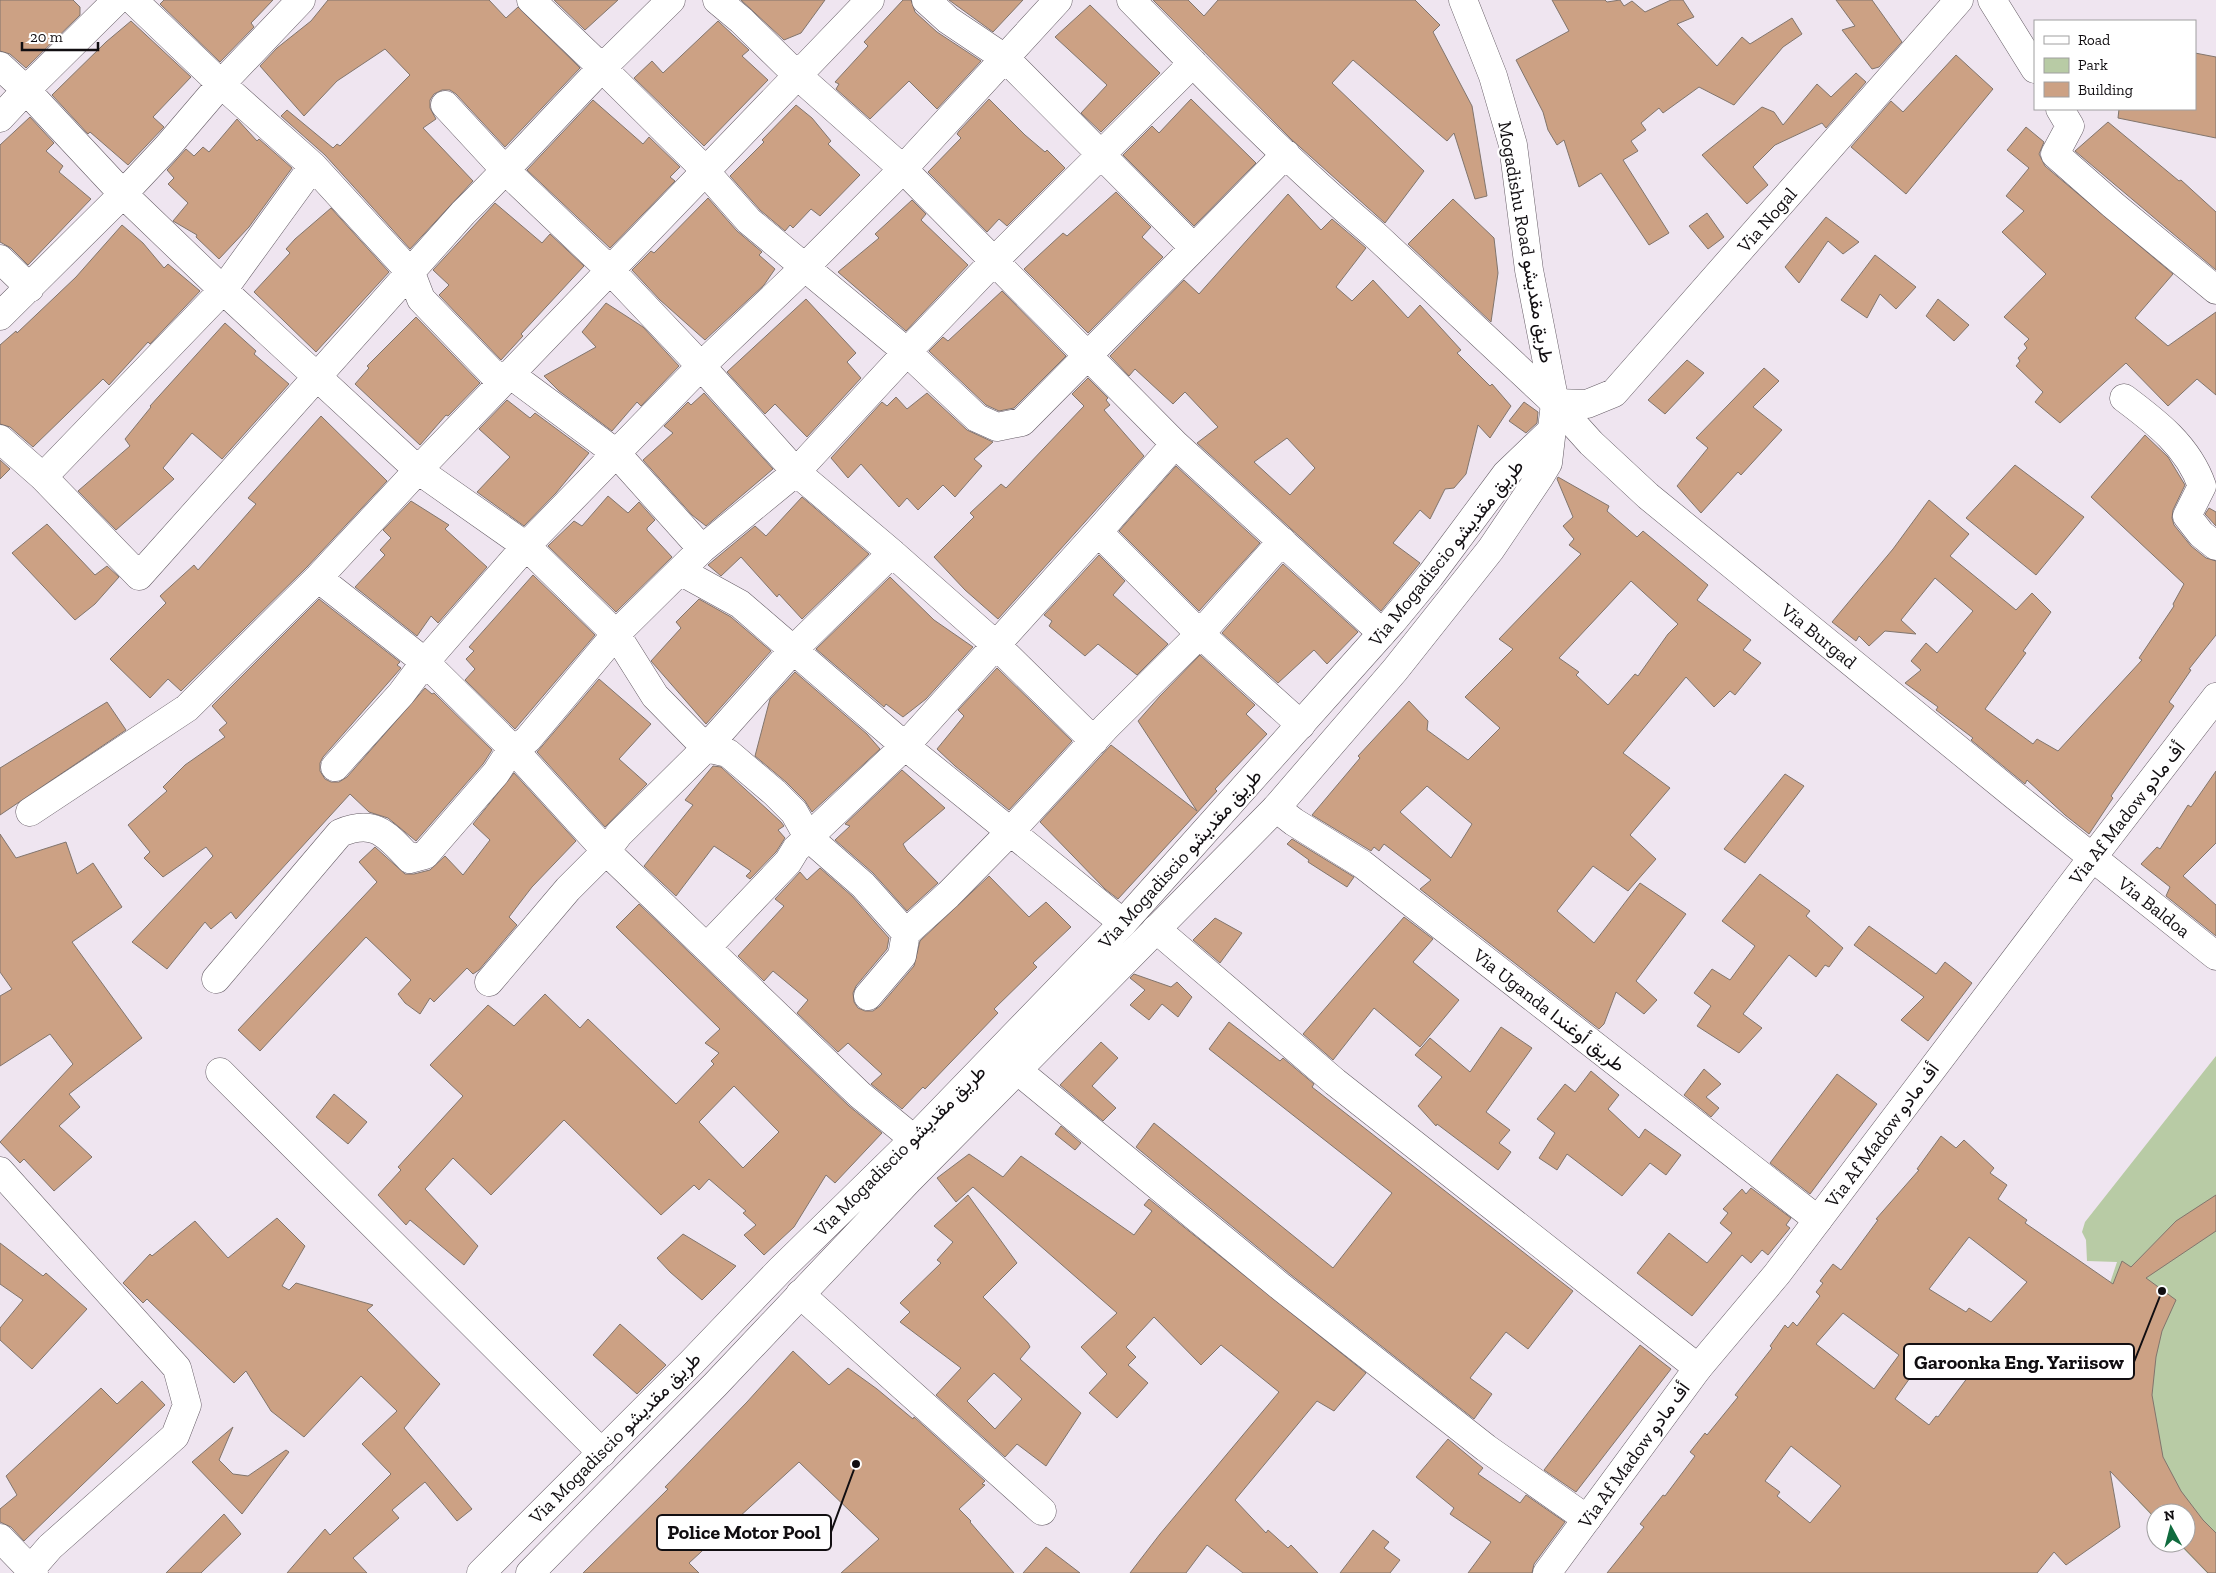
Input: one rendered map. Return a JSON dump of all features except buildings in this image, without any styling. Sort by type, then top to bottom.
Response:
[{"type":"main road","points":[[0,118],[117,0]]},
{"type":"main road","points":[[133,0],[221,84],[313,166],[411,273],[420,299],[494,376],[511,375],[616,453],[702,548]]},
{"type":"main road","points":[[0,316],[123,194],[168,146],[221,84],[301,0]]},
{"type":"main road","points":[[531,0],[602,68],[706,173],[750,221],[906,352],[976,418],[996,427],[1022,422],[1286,154]]},
{"type":"main road","points":[[0,440],[43,477],[139,576],[463,213],[506,171],[524,149],[602,68],[671,0]]},
{"type":"main road","points":[[717,0],[741,20],[798,76],[903,169],[1175,444],[1382,633]]},
{"type":"main road","points":[[30,812],[187,708],[318,578],[418,470],[706,173],[870,0]]},
{"type":"main road","points":[[926,0],[948,20],[1006,59],[1194,248]]},
{"type":"main road","points":[[335,767],[402,694],[425,662],[526,546],[701,366],[806,267],[903,169],[1006,59],[1058,0]]},
{"type":"main road","name":"Via Burgad","points":[[1131,0],[1553,417],[1591,443],[1648,496],[2092,858]]},
{"type":"main road","name":"Mogadishu Road طريق مقديشو","points":[[1463,0],[1493,76],[1513,145],[1529,270],[1553,417]]},
{"type":"main road","name":"Via Nogal","points":[[1553,417],[1614,393],[1959,0]]},
{"type":"main road","points":[[1992,0],[2034,67]]},
{"type":"main road","points":[[216,979],[340,833],[356,826],[375,829],[391,839],[410,859],[425,855],[514,750],[528,739],[616,634],[702,548],[796,472],[906,352],[995,260],[1193,63]]},
{"type":"main road","points":[[0,66],[26,90],[123,194],[223,290],[418,470],[526,546],[616,634],[655,696],[706,748],[728,753],[775,793],[794,812],[808,837],[862,885],[906,933]]},
{"type":"main road","points":[[445,105],[506,171],[611,271],[701,366],[796,472],[892,553],[996,646],[1094,741]]},
{"type":"main road","points":[[2061,110],[2070,126],[2055,154],[2113,205],[2216,290]]},
{"type":"main road","points":[[43,477],[223,290],[313,166]]},
{"type":"main road","points":[[0,259],[30,288]]},
{"type":"main road","points":[[2124,398],[2163,427],[2179,445],[2198,473],[2202,486],[2187,516],[2201,534],[2216,546]]},
{"type":"main road","name":"Via Mogadiscio طريق مقديشو","points":[[530,1573],[715,1386],[800,1294],[924,1147],[1382,633],[1430,576],[1506,474],[1553,417]]},
{"type":"main road","name":"Via Mogadiscio طريق مقديشو","points":[[481,1573],[602,1453],[781,1269],[1016,1070],[1276,808],[1395,670],[1491,549],[1548,462],[1553,417]]},
{"type":"main road","points":[[708,946],[788,862],[796,849],[904,746],[996,646],[1175,444]]},
{"type":"main road","points":[[1098,532],[1200,634],[1302,725]]},
{"type":"main road","points":[[868,996],[902,956],[906,933],[948,895],[1094,741],[1200,634],[1282,542]]},
{"type":"main road","points":[[488,982],[568,889],[606,851],[619,834],[706,748],[794,649],[892,553]]},
{"type":"main road","points":[[680,571],[740,604],[904,746],[1011,830],[1123,923]]},
{"type":"main road","points":[[318,578],[425,662],[514,750],[606,851],[708,946],[860,1095],[924,1147]]},
{"type":"main road","name":"Via Af Madow أف مادو","points":[[1547,1573],[1698,1368],[1778,1274],[2216,697]]},
{"type":"main road","name":"Via Uganda طريق أوغندا","points":[[1276,808],[1294,822],[1362,864],[1818,1220]]},
{"type":"main road","name":"Via Baldoa","points":[[2092,858],[2216,956]]},
{"type":"main road","points":[[1156,929],[1336,1082],[1698,1368]]},
{"type":"main road","points":[[1016,1070],[1289,1293],[1486,1448],[1588,1519]]},
{"type":"main road","points":[[220,1072],[602,1453]]},
{"type":"main road","points":[[0,1171],[177,1368],[188,1405],[175,1436],[50,1547],[32,1571],[0,1538]]},
{"type":"main road","points":[[800,1294],[1042,1510]]},
{"type":"main road","points":[[691,1362],[715,1386]]},
{"type":"main road","points":[[553,1500],[577,1526]]},
{"type":"green space","points":[[2216,1056],[2216,1573],[2207,1573],[2188,1553],[2196,1553],[2196,1503],[2146,1503],[2146,1509],[2139,1502],[2134,1491],[2098,1319],[2117,1262],[2087,1261],[2086,1240],[2082,1232],[2085,1222]]},
{"type":"place","name":"Garoonka Eng. Yariisow","points":[[2162,1291]]},
{"type":"place","name":"Police Motor Pool","points":[[856,1464]]}]
